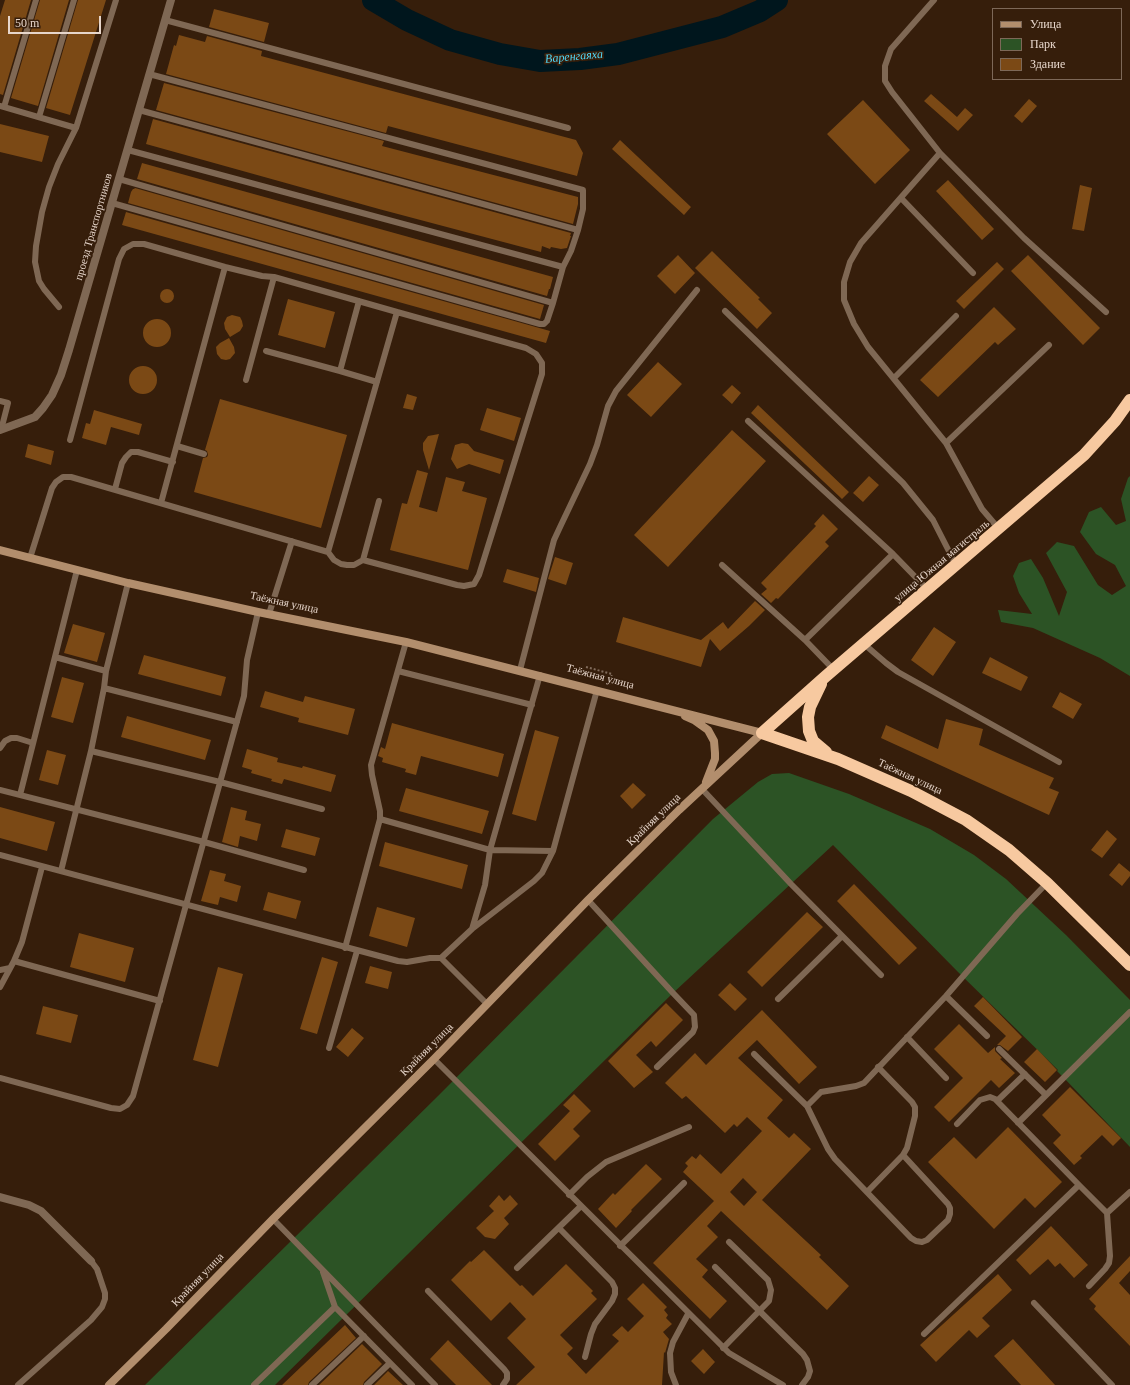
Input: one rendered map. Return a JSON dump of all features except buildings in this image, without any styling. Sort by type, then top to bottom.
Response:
[{"type":"highway","name":"улица Южная магистраль","points":[[762,733],[1084,455],[1115,421],[1130,400]]},
{"type":"highway","points":[[830,673],[815,696],[810,707],[808,717],[809,731],[814,741],[822,749],[838,759]]},
{"type":"highway","name":"Таёжная улица","points":[[762,733],[838,759],[911,791],[966,820],[1009,850],[1047,883],[1130,965]]},
{"type":"main road","name":"Таёжная улица","points":[[0,550],[77,570],[258,612],[406,642],[540,675],[762,733]]},
{"type":"main road","points":[[670,709],[694,720],[708,730],[714,741],[714,759],[709,776],[702,789]]},
{"type":"main road","name":"Крайняя улица","points":[[109,1385],[434,1059],[588,900],[679,810],[762,733]]},
{"type":"street","name":"проезд Транспортников","points":[[0,430],[34,417],[43,408],[52,395],[60,375],[69,350],[171,0]]},
{"type":"street","points":[[0,1197],[29,1205],[41,1211],[91,1261]]},
{"type":"lane","points":[[36,0],[2,107],[76,128]]},
{"type":"lane","points":[[39,117],[74,0]]},
{"type":"lane","points":[[60,307],[39,281],[35,262],[36,246],[42,212],[49,187],[58,164],[74,134],[116,0]]},
{"type":"lane","points":[[934,0],[891,49],[885,66],[885,81],[940,153],[1024,238],[1106,312]]},
{"type":"lane","points":[[165,20],[568,128]]},
{"type":"lane","points":[[112,203],[540,324],[544,324],[547,321],[563,267],[571,251],[578,230],[583,209],[583,190],[150,74]]},
{"type":"lane","points":[[139,110],[578,230]]},
{"type":"lane","points":[[128,150],[563,267]]},
{"type":"lane","points":[[940,153],[861,243],[850,262],[844,282],[844,300],[854,324],[868,347],[946,443],[982,509],[999,529]]},
{"type":"lane","points":[[119,179],[553,303]]},
{"type":"lane","points":[[901,198],[973,273]]},
{"type":"lane","points":[[30,558],[49,494],[56,482],[63,477],[71,477],[328,552],[334,560],[341,564],[354,565],[363,560],[457,585],[464,586],[474,584],[479,575],[542,374],[542,363],[536,354],[526,348],[274,277],[262,276],[225,267],[144,244],[133,244],[124,249],[118,259],[70,440]]},
{"type":"lane","points":[[161,503],[225,267]]},
{"type":"lane","points":[[246,380],[274,277]]},
{"type":"lane","points":[[520,670],[554,540],[560,524],[590,464],[608,406],[616,391],[697,290]]},
{"type":"lane","points":[[340,371],[359,301]]},
{"type":"lane","points":[[724,311],[903,483],[933,520],[956,565]]},
{"type":"lane","points":[[328,552],[397,312]]},
{"type":"lane","points":[[894,378],[956,316]]},
{"type":"lane","points":[[946,443],[1049,345]]},
{"type":"lane","points":[[266,351],[377,382]]},
{"type":"lane","points":[[0,401],[8,403],[0,430]]},
{"type":"lane","points":[[748,421],[893,554],[928,590]]},
{"type":"lane","points":[[177,446],[204,454]]},
{"type":"lane","points":[[115,489],[122,463],[126,456],[131,452],[138,452],[173,462]]},
{"type":"lane","points":[[363,560],[379,501]]},
{"type":"lane","points":[[269,614],[292,541]]},
{"type":"lane","points":[[805,640],[893,554]]},
{"type":"lane","points":[[722,564],[805,640],[830,673]]},
{"type":"lane","points":[[20,794],[77,570]]},
{"type":"lane","points":[[61,871],[91,751],[106,671],[128,582]]},
{"type":"lane","points":[[0,1078],[111,1108],[120,1109],[127,1105],[133,1096],[244,696],[247,660],[258,612]]},
{"type":"lane","points":[[344,948],[380,819],[380,811],[371,765],[406,642]]},
{"type":"lane","points":[[864,644],[898,672],[1059,762]]},
{"type":"lane","points":[[55,657],[106,671]]},
{"type":"lane","points":[[398,671],[532,705]]},
{"type":"lane","points":[[472,929],[485,885],[490,850],[540,675]]},
{"type":"lane","points":[[104,688],[237,722]]},
{"type":"lane","points":[[0,855],[398,962],[441,958],[472,929],[534,881],[542,873],[553,851],[597,690]]},
{"type":"lane","points":[[0,748],[5,741],[10,738],[17,738],[33,743]]},
{"type":"lane","points":[[91,751],[220,782],[322,809]]},
{"type":"lane","points":[[702,789],[791,884],[881,975]]},
{"type":"lane","points":[[0,790],[204,842],[304,870]]},
{"type":"lane","points":[[380,819],[490,850],[553,851]]},
{"type":"lane","points":[[0,987],[22,942],[42,867]]},
{"type":"lane","points":[[807,1106],[821,1092],[856,1086],[864,1083],[946,996],[1017,914],[1047,883]]},
{"type":"lane","points":[[588,900],[694,1015],[695,1027],[693,1032],[657,1067]]},
{"type":"lane","points":[[778,999],[842,936]]},
{"type":"lane","points":[[329,1048],[357,951]]},
{"type":"lane","points":[[441,958],[487,1004]]},
{"type":"lane","points":[[14,961],[160,1001]]},
{"type":"lane","points":[[0,970],[10,968]]},
{"type":"lane","points":[[946,996],[987,1036]]},
{"type":"lane","points":[[1018,1123],[1130,1012]]},
{"type":"lane","points":[[907,1037],[946,1078]]},
{"type":"lane","points":[[1000,1049],[1046,1095]]},
{"type":"lane","points":[[754,1054],[807,1106],[828,1149],[835,1159],[911,1238],[922,1242],[927,1240],[948,1220],[950,1208],[903,1155]]},
{"type":"lane","points":[[434,1059],[723,1348],[735,1358],[782,1385]]},
{"type":"lane","points":[[867,1192],[903,1155],[907,1148],[915,1116],[915,1107],[912,1102],[878,1067]]},
{"type":"lane","points":[[997,1101],[1025,1074]]},
{"type":"lane","points":[[956,1124],[980,1100],[990,1097],[997,1101],[1107,1213],[1110,1256],[1109,1263],[1089,1286]]},
{"type":"lane","points":[[569,1195],[587,1177],[606,1162],[689,1127]]},
{"type":"lane","points":[[620,1246],[684,1183]]},
{"type":"lane","points":[[924,1334],[1080,1185]]},
{"type":"lane","points":[[1107,1213],[1130,1192]]},
{"type":"lane","points":[[517,1268],[581,1206]]},
{"type":"lane","points":[[273,1219],[436,1385]]},
{"type":"lane","points":[[559,1228],[612,1282],[615,1288],[612,1301],[595,1324],[585,1357]]},
{"type":"lane","points":[[723,1348],[769,1301],[771,1290],[768,1280],[729,1242]]},
{"type":"lane","points":[[18,1385],[91,1320],[102,1307],[105,1299],[105,1293],[97,1269],[91,1261]]},
{"type":"lane","points":[[716,1267],[803,1354],[807,1360],[810,1371],[808,1377],[802,1385]]},
{"type":"lane","points":[[322,1269],[335,1307],[412,1385]]},
{"type":"lane","points":[[428,1291],[504,1369],[507,1373],[507,1379],[503,1385]]},
{"type":"lane","points":[[1034,1303],[1112,1385]]},
{"type":"lane","points":[[254,1385],[335,1307]]},
{"type":"lane","points":[[676,1385],[671,1372],[670,1353],[673,1342],[688,1314]]},
{"type":"lane","points":[[312,1385],[364,1336]]},
{"type":"lane","points":[[367,1385],[390,1363]]},
{"type":"path","points":[[586,667],[612,674],[606,693]]},
{"type":"green space","points":[[1130,476],[1130,676],[1100,658],[1033,628],[1001,622],[998,610],[1032,614],[1019,593],[1013,576],[1019,563],[1031,559],[1043,578],[1059,616],[1067,592],[1046,553],[1057,542],[1074,546],[1098,585],[1112,595],[1126,586],[1115,565],[1096,554],[1080,532],[1089,512],[1101,507],[1116,525],[1126,521],[1121,499]]},
{"type":"green space","points":[[789,773],[849,794],[930,829],[974,855],[1006,879],[1066,935],[1130,1000],[1130,1147],[1057,1071],[1058,1070],[958,972],[833,845],[673,993],[275,1385],[145,1385],[439,1095],[713,819],[758,782],[772,774]]},
{"type":"waterway","name":"Варенгаяха","points":[[373,0],[407,20],[450,40],[500,54],[540,61],[580,59],[618,54],[722,27],[760,11],[777,0]]}]
